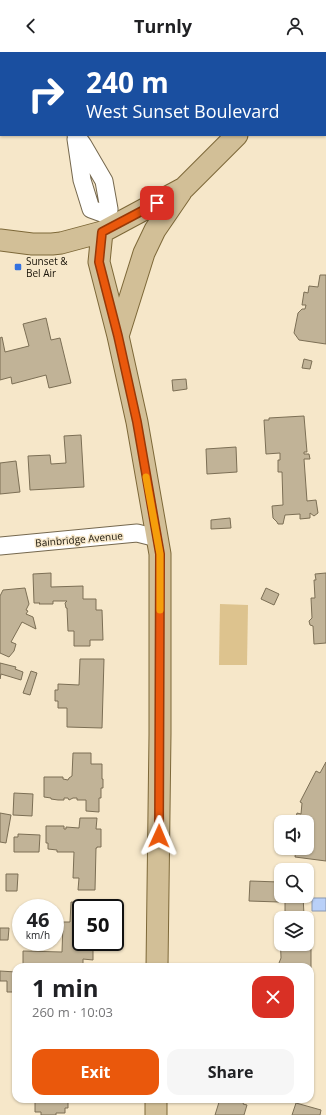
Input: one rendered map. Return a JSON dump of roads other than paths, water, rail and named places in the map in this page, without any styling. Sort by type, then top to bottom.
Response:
[{"type":"main road","points":[[118,336],[140,264],[155,230],[184,188],[236,136]]},
{"type":"main road","points":[[0,240],[32,244],[61,243],[102,223],[184,188]]},
{"type":"main road","points":[[102,223],[99,262],[118,336],[137,422],[160,554],[157,963]]},
{"type":"main road","points":[[156,1103],[156,1115]]},
{"type":"street","points":[[77,136],[84,145],[104,181],[109,209],[102,223]]},
{"type":"street","name":"Bainbridge Avenue","points":[[0,546],[137,533],[157,538]]},
{"type":"water","points":[[314,898],[326,898],[326,911],[312,911],[312,903],[314,903]]},
{"type":"place","name":"Sunset & Bel Air","points":[[18,267]]}]
